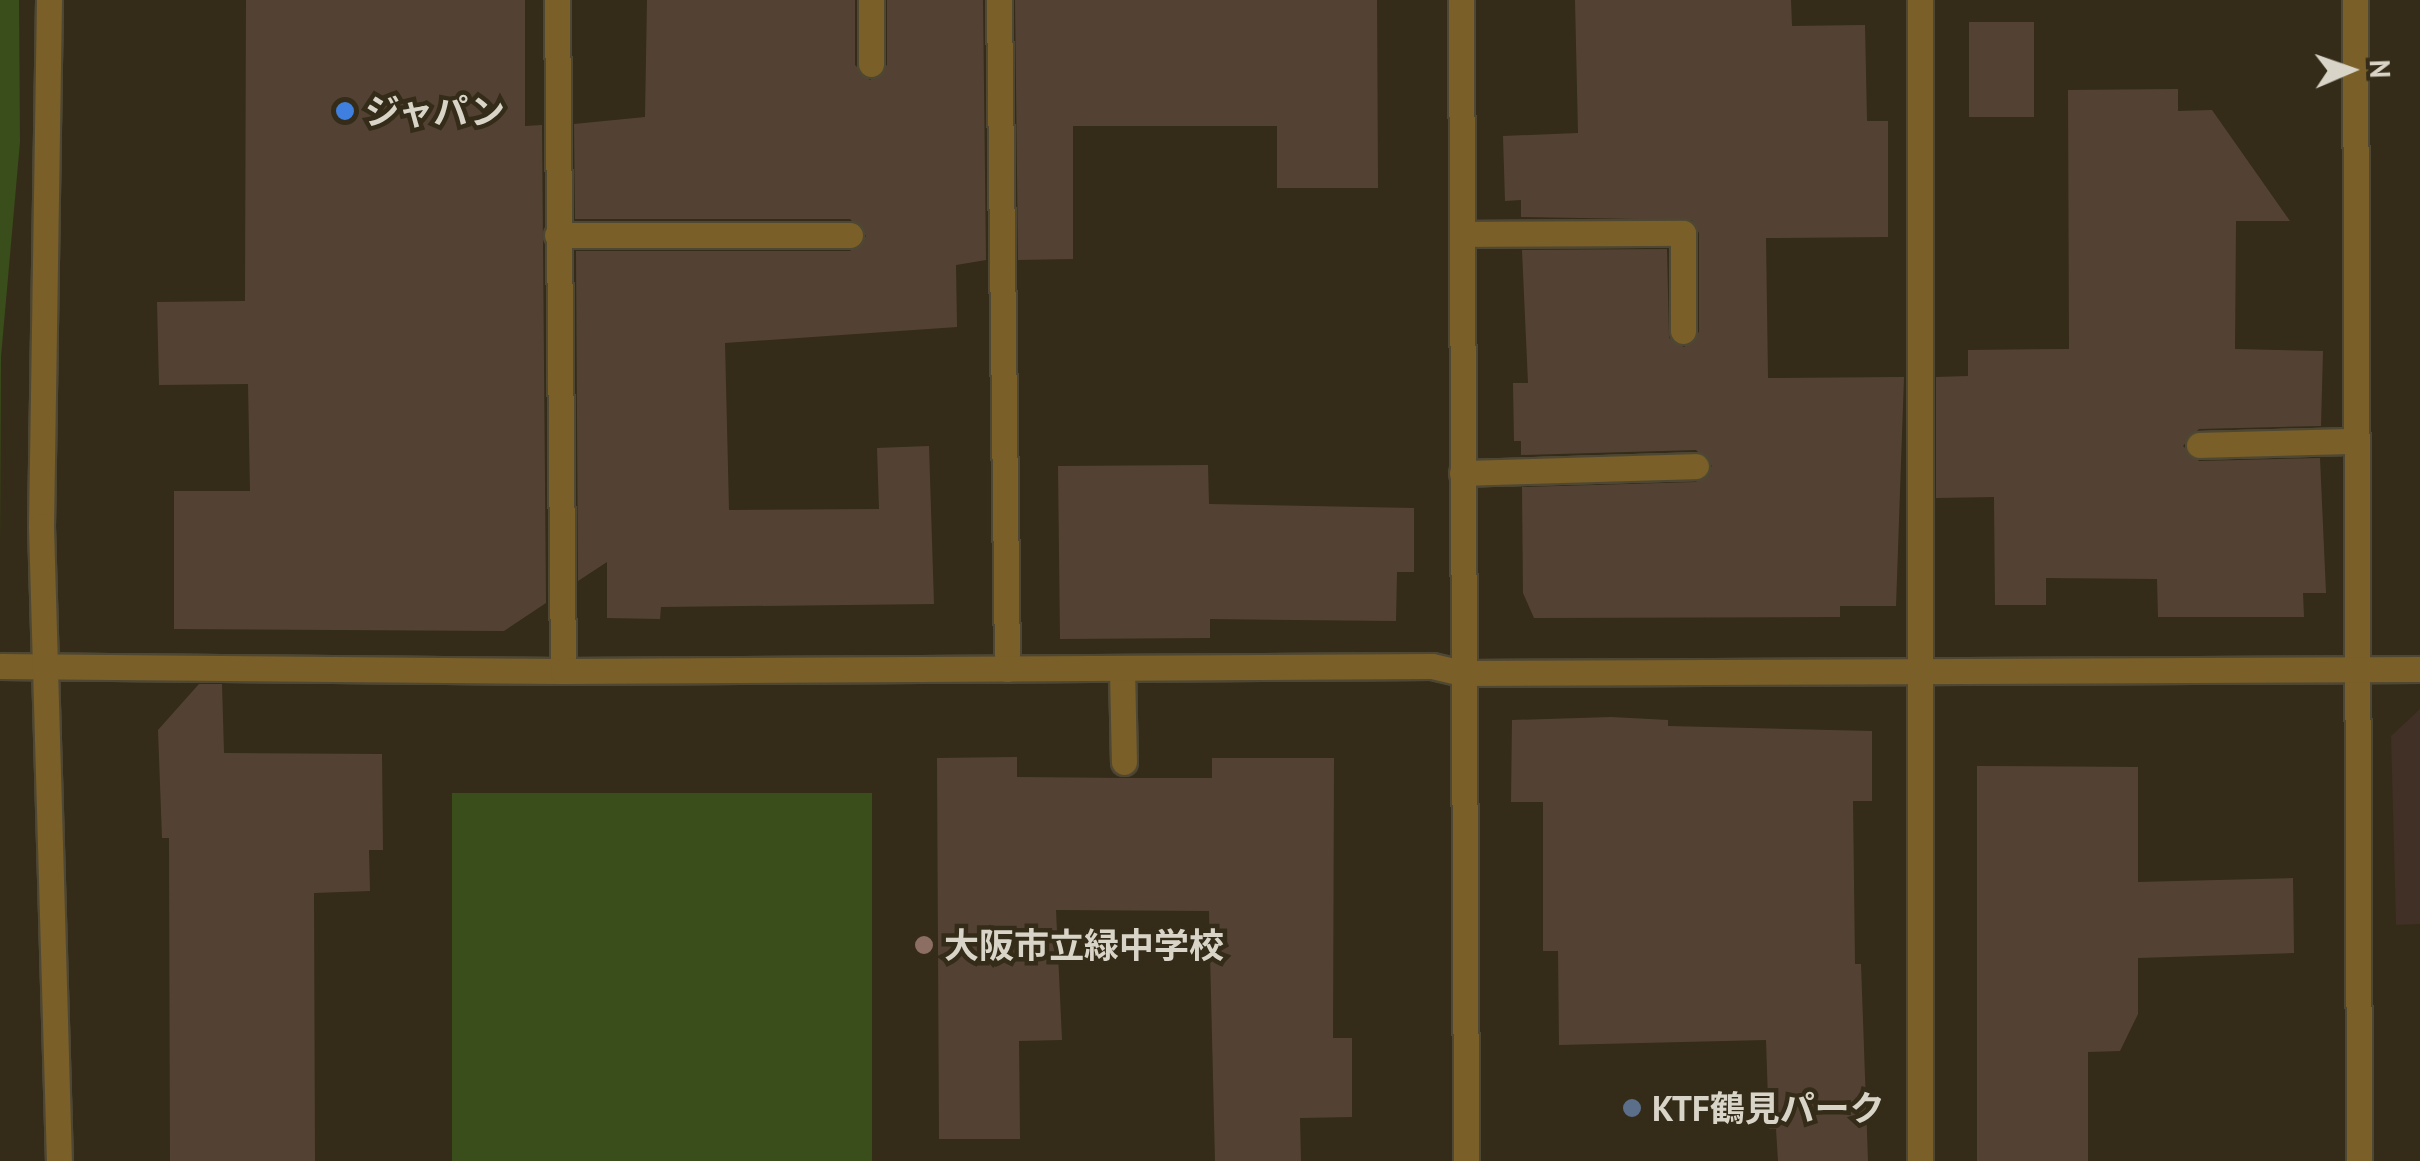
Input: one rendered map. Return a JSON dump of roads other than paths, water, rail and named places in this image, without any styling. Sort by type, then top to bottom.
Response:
[{"type":"street","points":[[50,0],[42,348],[60,1161]]},
{"type":"street","points":[[557,0],[563,671]]},
{"type":"street","points":[[870,0],[871,64]]},
{"type":"street","points":[[999,0],[1007,669]]},
{"type":"street","points":[[1461,0],[1466,1161]]},
{"type":"street","points":[[1920,0],[1920,1161]]},
{"type":"street","points":[[2355,0],[2360,1161]]},
{"type":"street","points":[[1462,234],[1683,233],[1684,332]]},
{"type":"street","points":[[557,236],[850,235]]},
{"type":"street","points":[[2199,445],[2356,441]]},
{"type":"street","points":[[1462,473],[1696,466]]},
{"type":"street","points":[[0,666],[563,671],[1432,666],[1464,673],[2420,669]]},
{"type":"street","points":[[1122,669],[1124,762]]},
{"type":"place","name":"ジャパン","points":[[345,111]]},
{"type":"place","name":"大阪市立緑中学校","points":[[924,945]]},
{"type":"place","name":"KTF鶴見パーク","points":[[1632,1108]]}]
